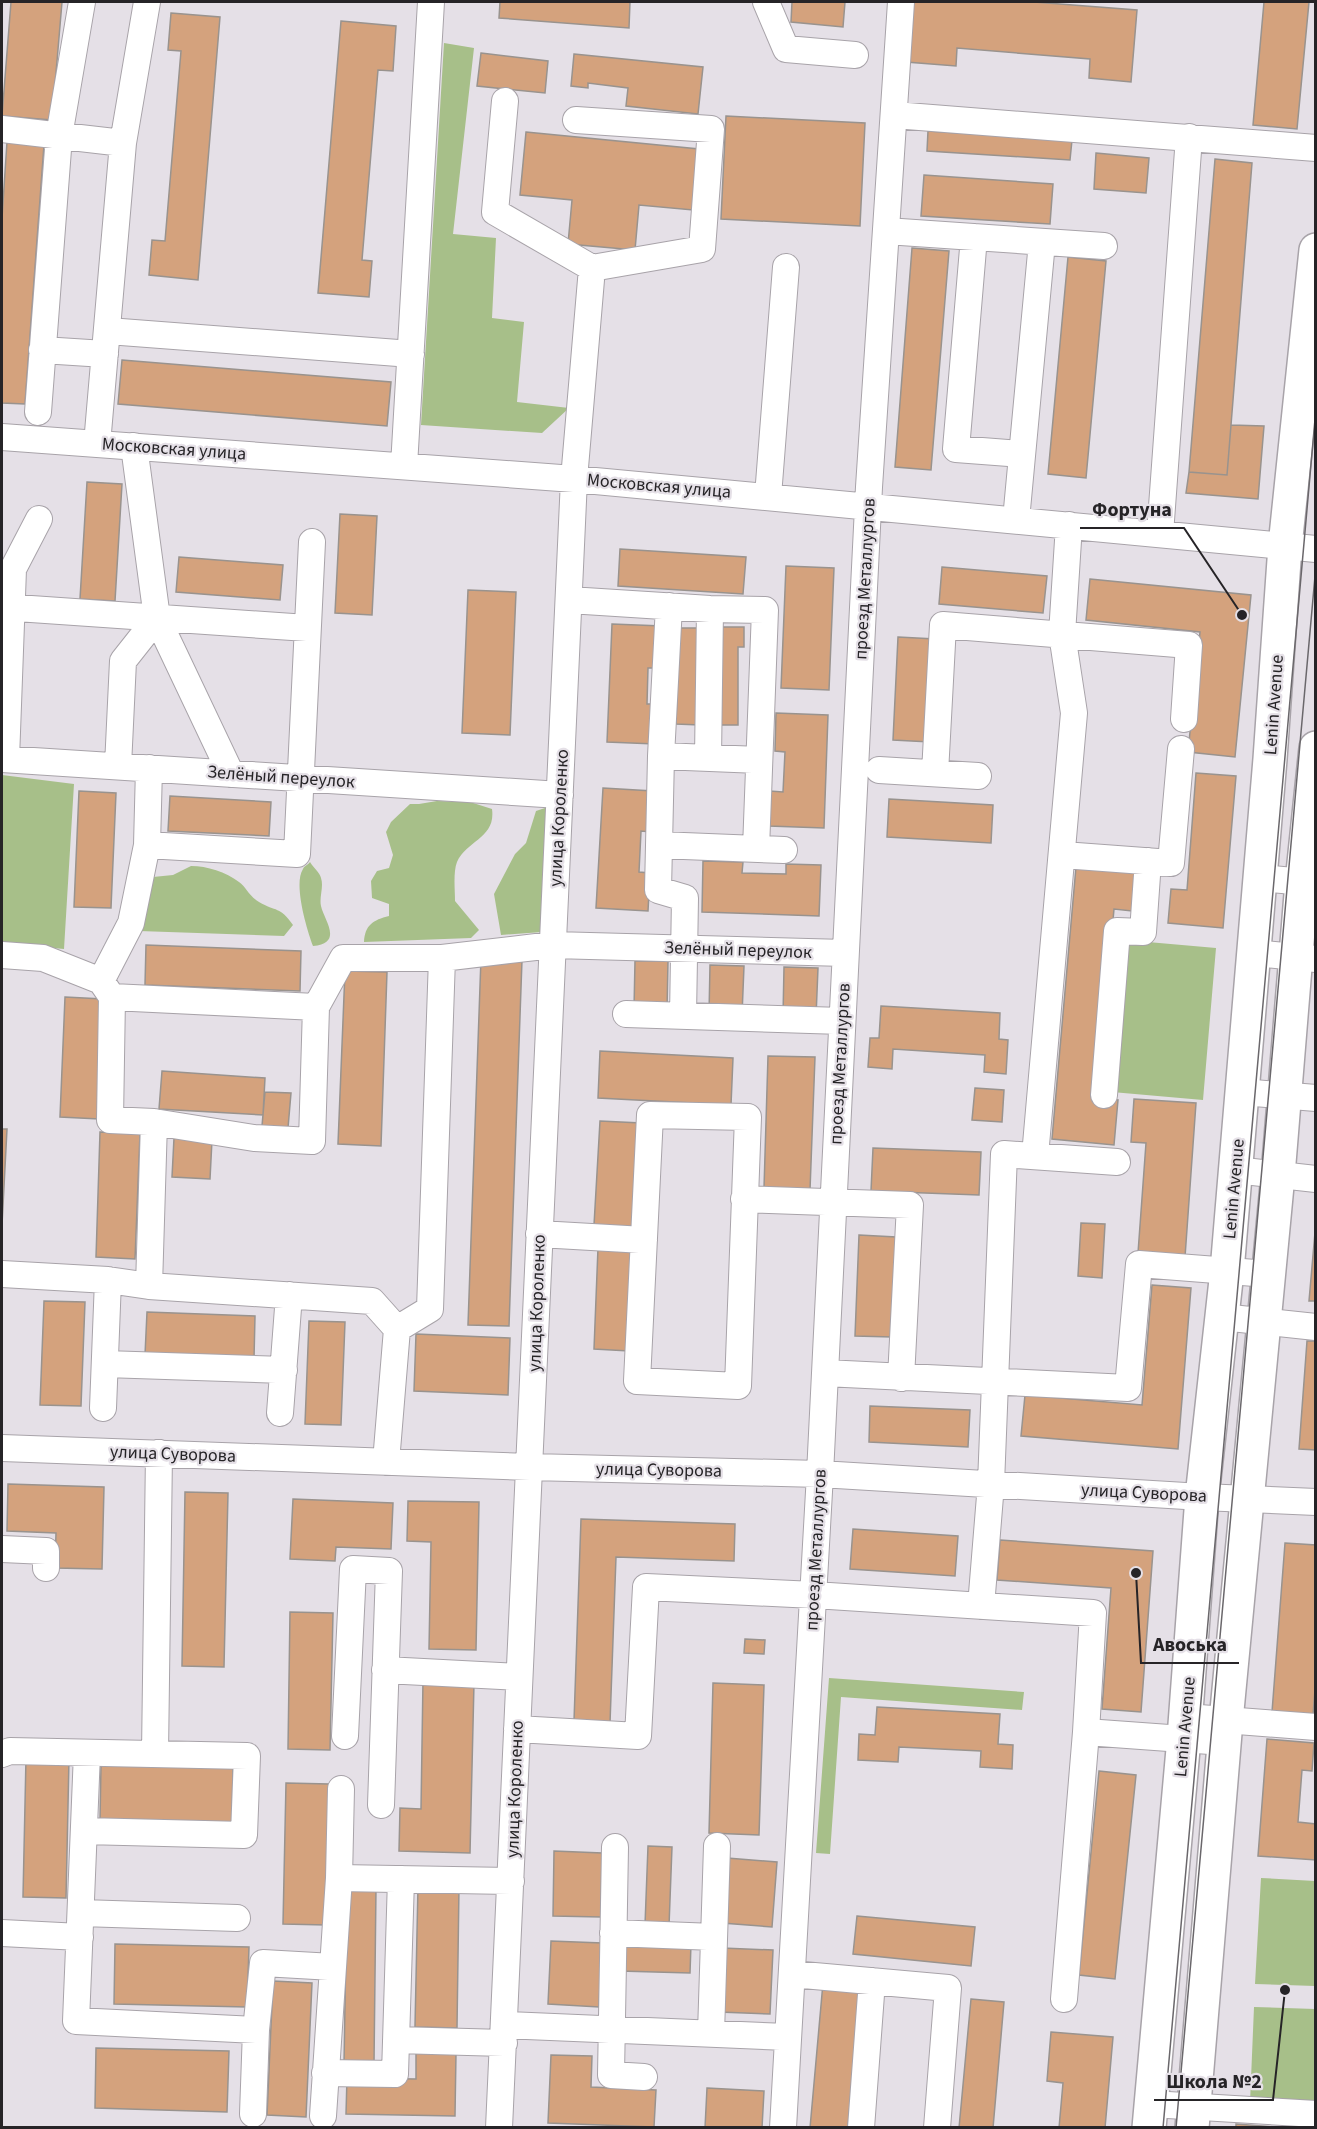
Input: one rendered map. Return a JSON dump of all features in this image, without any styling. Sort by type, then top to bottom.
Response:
[{"type":"main road","name":"Lenin Avenue","points":[[1150,2116],[1185,1728],[1202,1497],[1227,1271],[1260,878],[1300,548],[1316,250]]},
{"type":"main road","points":[[1193,2117],[1246,1498],[1278,1175],[1300,1097],[1316,748]]},
{"type":"street","points":[[38,412],[59,136],[82,2]]},
{"type":"street","points":[[98,444],[123,143],[147,2]]},
{"type":"street","points":[[404,466],[431,2]]},
{"type":"street","points":[[766,2],[786,49],[855,55]]},
{"type":"street","name":"проезд Металлургов","points":[[783,2127],[820,1474],[868,505],[901,2]]},
{"type":"street","points":[[505,101],[495,212],[592,268],[702,249],[711,129],[576,120]]},
{"type":"street","points":[[894,115],[1316,148]]},
{"type":"street","points":[[2,129],[123,143]]},
{"type":"street","points":[[1160,534],[1190,137]]},
{"type":"street","points":[[886,231],[1104,246]]},
{"type":"street","points":[[974,237],[956,449],[1022,454]]},
{"type":"street","points":[[1016,520],[1042,242]]},
{"type":"street","points":[[768,496],[786,267]]},
{"type":"street","name":"улица Короленко","points":[[499,2127],[574,479],[592,268]]},
{"type":"street","points":[[42,350],[106,342],[411,354]]},
{"type":"street","name":"Московская улица","points":[[2,437],[574,479],[868,505],[1300,548]]},
{"type":"street","points":[[134,446],[157,618],[231,774]]},
{"type":"street","points":[[4,759],[6,607],[14,569],[39,519]]},
{"type":"street","points":[[1035,1156],[1074,713],[1062,634],[1069,525]]},
{"type":"street","points":[[147,845],[297,854],[312,542]]},
{"type":"street","points":[[568,600],[765,610],[756,849]]},
{"type":"street","points":[[669,606],[661,756],[658,890],[685,898],[683,1016]]},
{"type":"street","points":[[6,607],[307,628]]},
{"type":"street","points":[[708,758],[710,609]]},
{"type":"street","points":[[118,766],[123,661],[157,618]]},
{"type":"street","points":[[935,774],[943,625],[1189,645],[1184,719]]},
{"type":"street","points":[[1063,855],[1171,863],[1181,749]]},
{"type":"street","points":[[661,756],[759,760]]},
{"type":"street","name":"Зелёный переулок","points":[[4,759],[560,795]]},
{"type":"street","points":[[2,955],[43,958],[106,989],[316,1007],[312,1141],[254,1138],[154,1122],[110,1120],[106,989],[131,923],[147,845],[149,768]]},
{"type":"street","points":[[879,770],[978,776]]},
{"type":"street","points":[[659,845],[784,850]]},
{"type":"street","points":[[1104,1095],[1117,931],[1143,933],[1148,861]]},
{"type":"street","points":[[1260,878],[1309,883]]},
{"type":"street","name":"Зелёный переулок","points":[[316,1007],[343,958],[442,957],[553,945],[845,953]]},
{"type":"street","points":[[1254,953],[1306,958]]},
{"type":"street","points":[[397,1329],[430,1309],[442,957]]},
{"type":"street","points":[[626,1014],[842,1021]]},
{"type":"street","points":[[1242,1092],[1300,1097]]},
{"type":"street","points":[[650,1115],[748,1117],[738,1386],[638,1381],[644,1240],[650,1115]]},
{"type":"street","points":[[149,1286],[154,1122]]},
{"type":"street","points":[[981,1606],[991,1484],[1004,1154],[1117,1162]]},
{"type":"street","points":[[1235,1170],[1316,1179]]},
{"type":"street","points":[[744,1199],[910,1205],[901,1378]]},
{"type":"street","points":[[539,1234],[644,1240]]},
{"type":"street","points":[[825,1373],[1128,1388],[1139,1264],[1268,1274]]},
{"type":"street","points":[[2,1274],[372,1301],[397,1329],[386,1462]]},
{"type":"street","points":[[103,1408],[108,1280]]},
{"type":"street","points":[[280,1413],[289,1295]]},
{"type":"street","points":[[1222,1317],[1316,1327]]},
{"type":"street","points":[[105,1364],[284,1370]]},
{"type":"street","name":"улица Суворова","points":[[2,1448],[530,1467],[820,1474],[1316,1502]]},
{"type":"street","points":[[155,1754],[159,1453]]},
{"type":"street","points":[[2,1550],[46,1551],[46,1568]]},
{"type":"street","points":[[345,1736],[353,1569],[389,1571],[381,1805]]},
{"type":"street","points":[[517,1729],[638,1736],[646,1587],[1094,1613],[1064,1999]]},
{"type":"street","points":[[386,1670],[519,1677]]},
{"type":"street","points":[[1086,1732],[1185,1728],[1225,1732],[1316,1727]]},
{"type":"street","points":[[2,1754],[10,1751],[247,1756],[244,1835],[84,1831]]},
{"type":"street","points":[[87,1753],[76,2021],[256,2030]]},
{"type":"street","points":[[323,2116],[339,1878],[341,1789]]},
{"type":"street","points":[[615,1846],[611,2075],[645,2076]]},
{"type":"street","points":[[711,2033],[717,1846]]},
{"type":"street","points":[[339,1878],[511,1881]]},
{"type":"street","points":[[325,2073],[395,2074],[401,1879]]},
{"type":"street","points":[[2,1934],[80,1925],[237,1918]]},
{"type":"street","points":[[614,1933],[714,1937]]},
{"type":"street","points":[[253,2114],[256,2030],[262,1963],[333,1967]]},
{"type":"street","points":[[792,1974],[948,1988],[937,2127]]},
{"type":"street","points":[[861,2127],[872,1981]]},
{"type":"street","points":[[396,2040],[612,2029],[787,2037]]},
{"type":"street","points":[[1150,2116],[1316,2114]]},
{"type":"green space","points":[[444,43],[474,48],[453,234],[496,238],[492,318],[524,322],[517,402],[569,408],[542,433],[421,425]]},
{"type":"green space","points":[[2,775],[74,784],[64,949],[2,943]]},
{"type":"green space","points":[[437,801],[470,802],[492,809],[490,826],[462,855],[455,871],[455,901],[479,930],[471,938],[364,942],[368,927],[378,919],[389,916],[389,904],[372,898],[371,881],[377,871],[389,868],[393,855],[386,832],[391,822],[410,804]]},
{"type":"green space","points":[[548,807],[542,932],[501,935],[494,894],[515,854],[526,843],[536,811]]},
{"type":"green space","points":[[310,862],[321,878],[321,906],[330,930],[328,940],[313,946],[300,896],[300,876],[304,867]]},
{"type":"green space","points":[[191,866],[216,870],[234,878],[256,900],[281,912],[293,925],[284,936],[139,931],[153,877],[173,875]]},
{"type":"green space","points":[[1125,940],[1216,948],[1203,1100],[1112,1092]]},
{"type":"green space","points":[[829,1678],[1024,1692],[1022,1710],[841,1697],[830,1854],[816,1853]]},
{"type":"green space","points":[[1261,1878],[1315,1881],[1315,1986],[1255,1984]]},
{"type":"green space","points":[[1254,2007],[1315,2009],[1315,2107],[1250,2103]]},
{"type":"building","points":[[11,2],[62,2],[52,120],[2,116]]},
{"type":"building","points":[[500,2],[630,2],[629,28],[499,18]]},
{"type":"building","points":[[792,2],[845,2],[843,27],[791,22]]},
{"type":"building","points":[[911,2],[1034,2],[1137,10],[1131,82],[1089,78],[1090,59],[957,48],[956,66],[906,62]]},
{"type":"building","points":[[1264,2],[1309,2],[1297,129],[1253,125]]},
{"type":"building","points":[[171,13],[220,17],[198,280],[149,275],[152,240],[165,241],[181,51],[168,50]]},
{"type":"building","points":[[341,21],[396,26],[393,71],[378,70],[362,260],[372,261],[369,297],[318,293]]},
{"type":"building","points":[[481,53],[548,61],[545,93],[477,86]]},
{"type":"building","points":[[574,54],[703,67],[698,114],[626,106],[628,88],[588,83],[588,88],[571,86]]},
{"type":"building","points":[[726,116],[865,123],[860,226],[721,219]]},
{"type":"building","points":[[928,131],[1072,140],[1070,160],[927,151]]},
{"type":"building","points":[[526,132],[699,149],[693,210],[639,205],[635,250],[568,244],[572,200],[520,195]]},
{"type":"building","points":[[7,142],[44,145],[25,404],[2,403],[2,218]]},
{"type":"building","points":[[1096,153],[1149,158],[1146,193],[1094,189]]},
{"type":"building","points":[[1215,159],[1252,163],[1227,475],[1189,472]]},
{"type":"building","points":[[924,175],[1053,184],[1050,224],[921,216]]},
{"type":"building","points":[[912,248],[949,251],[931,470],[895,467]]},
{"type":"building","points":[[1068,257],[1106,261],[1086,478],[1048,474]]},
{"type":"building","points":[[122,360],[391,382],[387,426],[118,404]]},
{"type":"building","points":[[1231,425],[1264,426],[1258,499],[1186,493],[1189,472],[1227,475]]},
{"type":"building","points":[[87,482],[122,484],[115,601],[80,599]]},
{"type":"building","points":[[340,514],[377,516],[372,615],[335,613]]},
{"type":"building","points":[[620,549],[746,557],[743,594],[618,586]]},
{"type":"building","points":[[179,557],[283,565],[280,600],[176,592]]},
{"type":"building","points":[[786,566],[834,568],[829,690],[781,688]]},
{"type":"building","points":[[942,567],[1047,576],[1043,613],[939,604]]},
{"type":"building","points":[[1090,579],[1251,595],[1235,757],[1188,752],[1200,632],[1086,620]]},
{"type":"building","points":[[468,590],[516,592],[510,735],[462,733]]},
{"type":"building","points":[[612,624],[662,626],[660,668],[648,668],[647,704],[657,704],[655,744],[607,742]]},
{"type":"building","points":[[713,627],[744,627],[744,647],[738,647],[738,725],[713,725]]},
{"type":"building","points":[[679,628],[702,628],[700,725],[676,724]]},
{"type":"building","points":[[898,637],[935,639],[930,742],[893,740]]},
{"type":"building","points":[[776,713],[828,715],[824,828],[769,826],[770,791],[783,792],[785,752],[775,751]]},
{"type":"building","points":[[1196,773],[1236,776],[1223,928],[1168,923],[1171,889],[1187,890]]},
{"type":"building","points":[[603,788],[653,791],[651,832],[641,831],[639,872],[650,873],[648,911],[596,908]]},
{"type":"building","points":[[79,791],[116,793],[111,908],[74,907]]},
{"type":"building","points":[[170,796],[271,802],[269,836],[168,831]]},
{"type":"building","points":[[889,799],[993,805],[991,843],[887,837]]},
{"type":"building","points":[[703,861],[743,862],[742,873],[786,874],[786,864],[821,865],[819,916],[702,912]]},
{"type":"building","points":[[1076,867],[1136,872],[1132,911],[1114,909],[1097,1098],[1118,1100],[1114,1145],[1052,1139]]},
{"type":"building","points":[[146,945],[301,951],[300,991],[145,985]]},
{"type":"building","points":[[481,958],[522,960],[509,1326],[468,1325]]},
{"type":"building","points":[[635,961],[668,961],[667,1010],[634,1009]]},
{"type":"building","points":[[710,965],[744,966],[742,1015],[709,1014]]},
{"type":"building","points":[[784,967],[818,968],[816,1017],[783,1016]]},
{"type":"building","points":[[345,971],[387,972],[381,1146],[338,1144]]},
{"type":"building","points":[[65,997],[103,999],[99,1119],[60,1117]]},
{"type":"building","points":[[881,1006],[1000,1013],[999,1039],[1008,1040],[1006,1074],[984,1072],[985,1055],[893,1049],[892,1069],[868,1067],[870,1038],[879,1038]]},
{"type":"building","points":[[600,1051],[733,1058],[731,1105],[598,1098]]},
{"type":"building","points":[[768,1056],[815,1057],[810,1190],[764,1188]]},
{"type":"building","points":[[162,1071],[265,1078],[263,1115],[159,1109]]},
{"type":"building","points":[[975,1088],[1004,1090],[1002,1122],[972,1120]]},
{"type":"building","points":[[265,1092],[291,1093],[288,1128],[262,1126]]},
{"type":"building","points":[[1134,1099],[1196,1103],[1185,1257],[1138,1253],[1146,1143],[1131,1142]]},
{"type":"building","points":[[600,1121],[641,1123],[636,1227],[594,1225]]},
{"type":"building","points":[[2,1129],[7,1129],[2,1225]]},
{"type":"building","points":[[100,1132],[140,1134],[135,1259],[96,1257]]},
{"type":"building","points":[[174,1138],[212,1140],[210,1179],[172,1177]]},
{"type":"building","points":[[873,1148],[981,1152],[979,1195],[871,1191]]},
{"type":"building","points":[[1316,1221],[1316,1301],[1309,1301]]},
{"type":"building","points":[[1081,1223],[1105,1224],[1102,1278],[1078,1276]]},
{"type":"building","points":[[859,1235],[896,1237],[892,1337],[855,1336]]},
{"type":"building","points":[[598,1248],[633,1249],[629,1351],[594,1349]]},
{"type":"building","points":[[1152,1285],[1191,1288],[1178,1449],[1021,1436],[1025,1395],[1142,1405]]},
{"type":"building","points":[[44,1301],[85,1302],[81,1406],[40,1405]]},
{"type":"building","points":[[147,1312],[255,1316],[254,1359],[145,1355]]},
{"type":"building","points":[[309,1321],[345,1322],[341,1425],[305,1424]]},
{"type":"building","points":[[416,1334],[510,1338],[508,1395],[414,1391]]},
{"type":"building","points":[[1307,1341],[1316,1341],[1316,1450],[1299,1449]]},
{"type":"building","points":[[870,1406],[970,1410],[968,1447],[869,1442]]},
{"type":"building","points":[[8,1484],[104,1487],[102,1569],[55,1568],[56,1533],[7,1531]]},
{"type":"building","points":[[185,1492],[228,1493],[224,1667],[182,1666]]},
{"type":"building","points":[[293,1499],[393,1503],[391,1549],[336,1547],[335,1561],[290,1559]]},
{"type":"building","points":[[408,1501],[479,1502],[476,1650],[429,1649],[431,1542],[407,1541]]},
{"type":"building","points":[[581,1519],[735,1524],[734,1561],[616,1557],[610,1723],[574,1721]]},
{"type":"building","points":[[853,1529],[958,1536],[955,1576],[850,1569]]},
{"type":"building","points":[[1000,1540],[1153,1551],[1141,1712],[1102,1709],[1111,1588],[997,1580]]},
{"type":"building","points":[[1285,1543],[1316,1545],[1316,1677],[1313,1715],[1272,1712]]},
{"type":"building","points":[[290,1612],[333,1613],[330,1750],[288,1749]]},
{"type":"building","points":[[745,1639],[765,1640],[764,1654],[744,1653]]},
{"type":"building","points":[[423,1680],[474,1683],[470,1853],[399,1851],[400,1808],[421,1809]]},
{"type":"building","points":[[713,1683],[764,1685],[759,1835],[709,1833]]},
{"type":"building","points":[[877,1707],[1000,1714],[998,1744],[1013,1745],[1012,1769],[980,1767],[981,1751],[899,1747],[898,1762],[858,1760],[859,1734],[875,1735]]},
{"type":"building","points":[[1267,1739],[1314,1743],[1312,1771],[1302,1770],[1298,1822],[1316,1824],[1316,1860],[1258,1856]]},
{"type":"building","points":[[26,1758],[69,1759],[66,1898],[23,1897]]},
{"type":"building","points":[[101,1765],[233,1768],[232,1824],[100,1821]]},
{"type":"building","points":[[1099,1771],[1136,1775],[1115,1979],[1079,1975]]},
{"type":"building","points":[[286,1783],[329,1784],[326,1925],[283,1924]]},
{"type":"building","points":[[648,1846],[672,1847],[669,1926],[645,1925]]},
{"type":"building","points":[[554,1851],[602,1853],[601,1917],[553,1916]]},
{"type":"building","points":[[727,1858],[777,1862],[772,1927],[722,1923]]},
{"type":"building","points":[[347,1886],[376,1887],[374,2064],[344,2064]]},
{"type":"building","points":[[418,1886],[459,1887],[457,2028],[415,2027]]},
{"type":"building","points":[[857,1916],[975,1927],[971,1966],[853,1954]]},
{"type":"building","points":[[551,1941],[602,1943],[599,2007],[548,2004]]},
{"type":"building","points":[[621,1942],[691,1944],[690,1973],[620,1971]]},
{"type":"building","points":[[115,1944],[249,1947],[247,2007],[114,2004]]},
{"type":"building","points":[[722,1948],[773,1950],[770,2014],[719,2012]]},
{"type":"building","points":[[273,1981],[312,1983],[306,2117],[267,2115]]},
{"type":"building","points":[[823,1983],[860,1986],[848,2128],[810,2128]]},
{"type":"building","points":[[971,1999],[1004,2002],[993,2128],[959,2128]]},
{"type":"building","points":[[1051,2032],[1113,2037],[1105,2128],[1059,2128],[1063,2083],[1047,2081]]},
{"type":"building","points":[[96,2048],[229,2051],[227,2112],[95,2108]]},
{"type":"building","points":[[416,2052],[456,2053],[455,2116],[346,2114],[347,2078],[416,2079]]},
{"type":"building","points":[[551,2055],[592,2056],[591,2087],[656,2090],[654,2127],[548,2123]]},
{"type":"building","points":[[707,2088],[764,2091],[762,2128],[705,2128]]},
{"type":"building","points":[[1236,2124],[1288,2128],[1236,2128]]},
{"type":"tram line","points":[[1163,2128],[1316,408]]},
{"type":"tram line","points":[[1176,2128],[1316,565]]},
{"type":"place","name":"Фортуна","points":[[1242,615]]},
{"type":"place","name":"Авоська","points":[[1136,1573]]},
{"type":"place","name":"Школа №2","points":[[1285,1990]]}]
